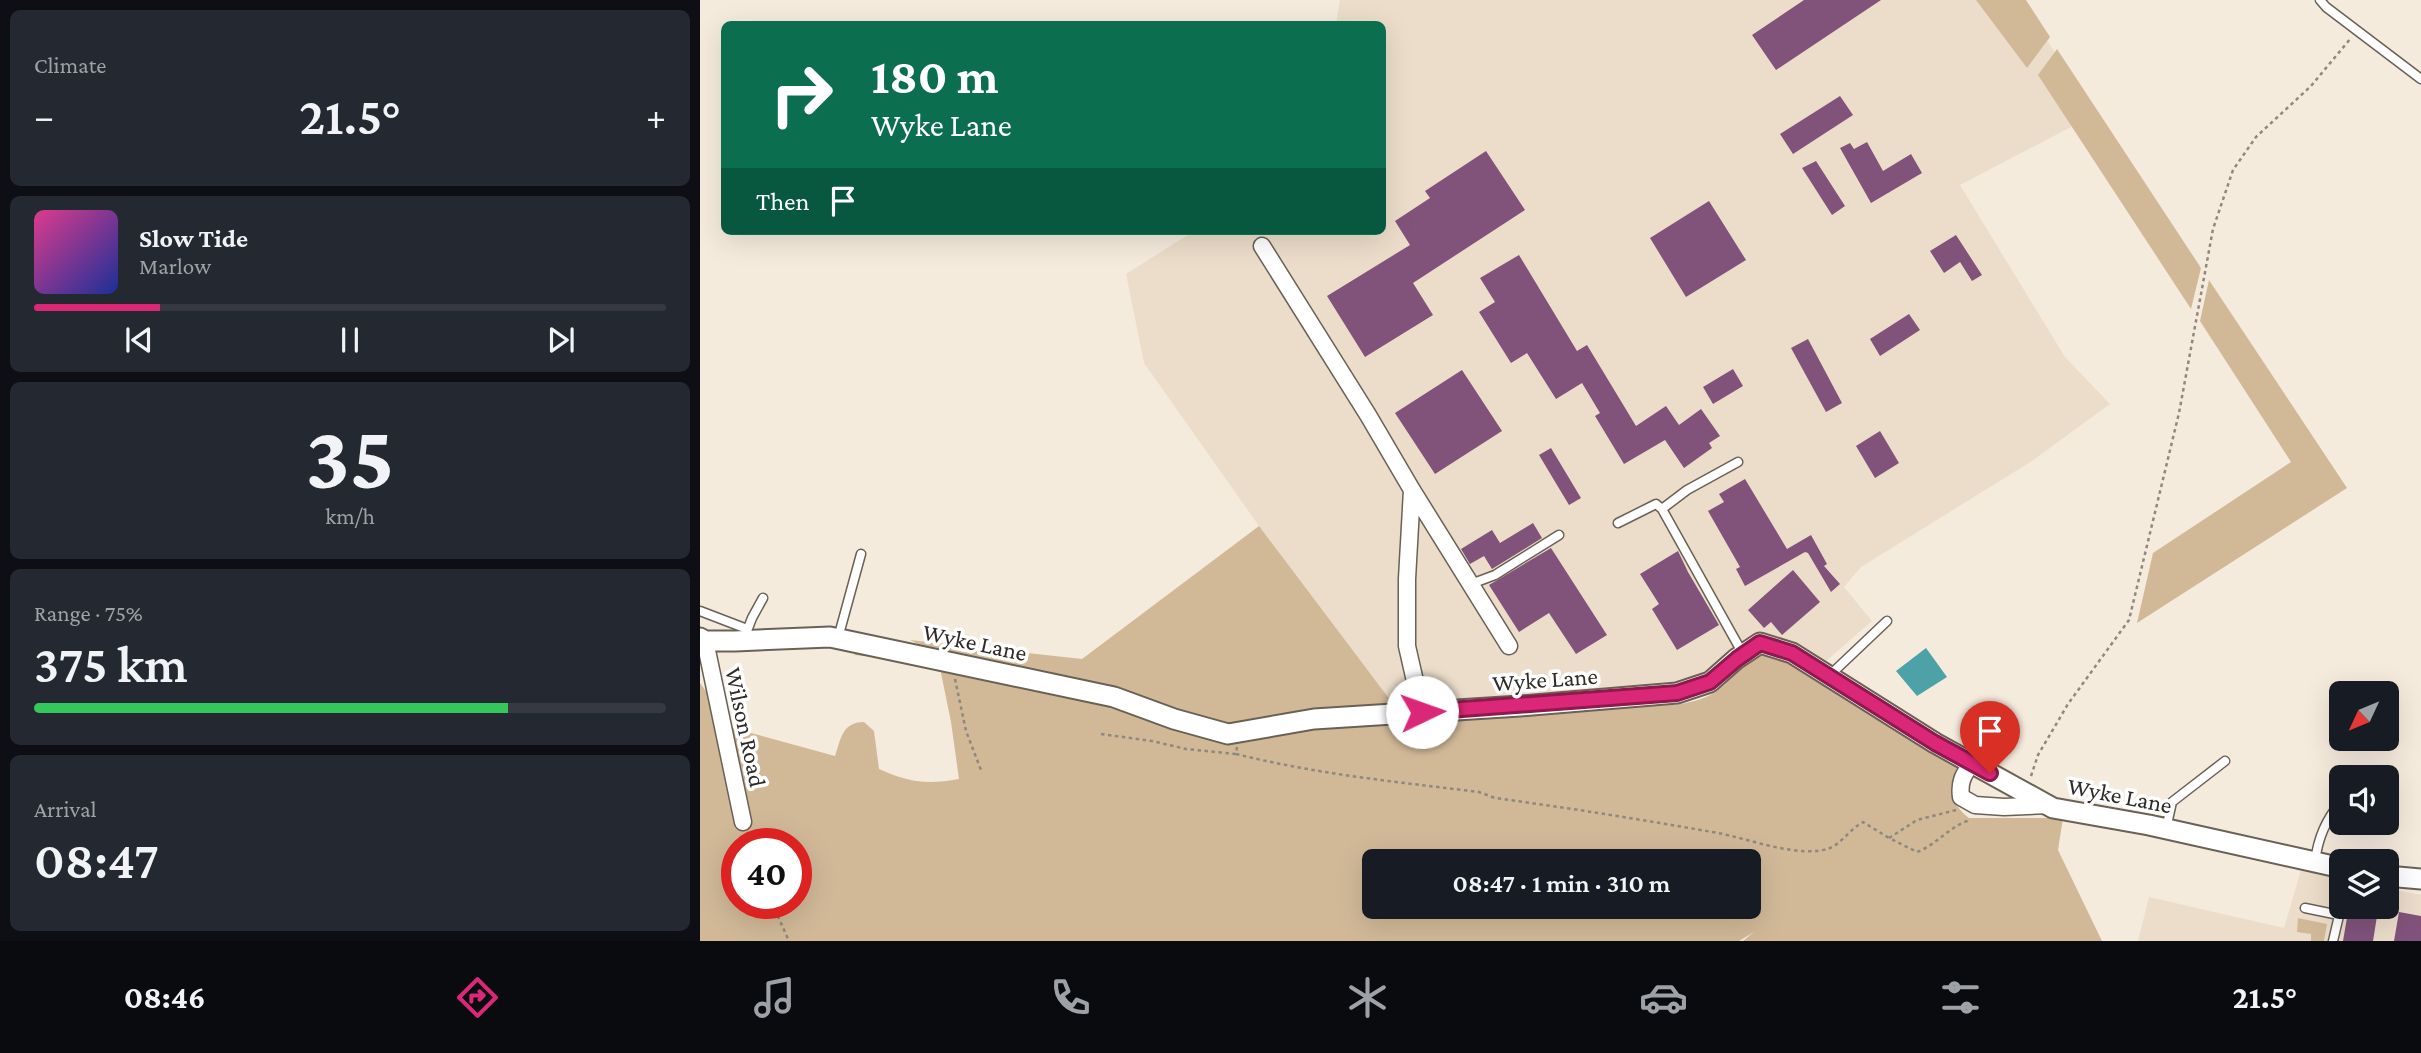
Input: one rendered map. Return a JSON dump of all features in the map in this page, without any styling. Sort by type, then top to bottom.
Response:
[{"type":"street","points":[[1262,246],[1509,646]]},
{"type":"street","points":[[1412,490],[1407,579],[1407,646],[1422,712]]},
{"type":"street","name":"Wyke Lane","points":[[702,640],[748,635],[838,638],[1114,696],[1174,719],[1228,734],[1314,719],[1677,693],[1710,682],[1760,643],[1792,653],[1935,743],[2053,808],[2166,829],[2329,865]]},
{"type":"street","name":"Wilson Road","points":[[702,640],[743,822]]},
{"type":"street","points":[[1972,763],[1961,777],[1961,797],[1971,803],[2004,807],[2048,805]]},
{"type":"street","points":[[2399,877],[2421,879]]},
{"type":"lane","points":[[2320,0],[2326,8],[2421,79]]},
{"type":"lane","points":[[1662,509],[1687,489],[1738,462]]},
{"type":"lane","points":[[1618,523],[1656,504],[1662,509],[1743,654]]},
{"type":"lane","points":[[1471,584],[1495,575],[1559,536]]},
{"type":"lane","points":[[838,638],[861,554]]},
{"type":"lane","points":[[700,611],[748,635],[763,598]]},
{"type":"lane","points":[[1829,676],[1888,621]]},
{"type":"lane","points":[[2166,829],[2172,802],[2225,761]]},
{"type":"lane","points":[[2315,862],[2317,846],[2329,816]]},
{"type":"lane","points":[[2305,908],[2329,913]]},
{"type":"lane","points":[[2333,941],[2338,919]]},
{"type":"path","points":[[2027,793],[2042,746],[2079,687],[2129,620],[2179,413],[2213,229],[2233,170],[2256,136],[2311,86],[2356,30]]},
{"type":"path","points":[[951,662],[966,731],[981,770]]},
{"type":"path","points":[[1236,754],[1237,732]]},
{"type":"path","points":[[1101,734],[1186,749],[1236,754],[1275,764],[1342,775],[1479,792],[1495,799],[1557,806],[1799,850],[1829,848],[1863,822],[1917,852],[1926,849],[1953,826],[1967,821],[1971,803]]},
{"type":"path","points":[[1889,838],[1910,823],[1971,803]]},
{"type":"path","points":[[779,919],[789,941]]},
{"type":"shaded area","points":[[1340,0],[2022,0],[2094,115],[1960,185],[2065,357],[2110,404],[2032,461],[1861,567],[1844,587],[1872,621],[1817,669],[1760,643],[1710,682],[1400,713],[1259,526],[1144,363],[1126,274],[1188,235],[1386,235],[1386,21],[1336,21]]},
{"type":"shaded area","points":[[1976,0],[2026,0],[2050,37],[2027,68]]},
{"type":"shaded area","points":[[2057,49],[2201,268],[2191,309],[2038,75]]},
{"type":"shaded area","points":[[2209,280],[2347,488],[2137,623],[2153,553],[2291,462],[2200,321]]},
{"type":"shaded area","points":[[1259,526],[1400,713],[1228,734],[1169,725],[1195,736],[1237,743],[1329,727],[1681,704],[1714,693],[1752,658],[1770,654],[1782,657],[1924,749],[1960,769],[1953,782],[1953,795],[1958,808],[1969,818],[2063,818],[2058,850],[2102,941],[1743,941],[1754,932],[1739,941],[700,941],[700,683],[733,728],[835,756],[847,728],[864,722],[874,731],[879,769],[899,777],[927,782],[959,779],[940,668],[913,665],[913,661],[854,655],[856,653],[948,660],[910,640],[1082,659]]},
{"type":"shaded area","points":[[2301,870],[2329,876],[2329,919],[2399,919],[2399,890],[2421,895],[2421,941],[2138,941],[2149,897],[2284,928]]},
{"type":"shaded area","points":[[2298,918],[2327,924],[2324,941],[2311,941],[2311,934],[2297,932]]},
{"type":"water","points":[[1926,648],[1947,677],[1917,696],[1896,671]]},
{"type":"building","points":[[1804,0],[1881,0],[1776,70],[1752,35]]},
{"type":"building","points":[[1840,96],[1853,115],[1793,154],[1780,134]]},
{"type":"building","points":[[1867,142],[1883,171],[1911,154],[1922,173],[1871,203],[1840,148],[1850,143],[1854,149]]},
{"type":"building","points":[[1486,151],[1525,210],[1413,283],[1433,315],[1365,357],[1327,296],[1410,245],[1395,221],[1430,198],[1425,191]]},
{"type":"building","points":[[1816,161],[1845,206],[1832,215],[1802,168]]},
{"type":"building","points":[[1709,201],[1746,260],[1686,297],[1650,238]]},
{"type":"building","points":[[1956,235],[1982,275],[1972,281],[1960,262],[1944,273],[1930,251]]},
{"type":"building","points":[[1519,255],[1577,351],[1587,345],[1636,426],[1666,406],[1679,425],[1701,409],[1720,436],[1709,443],[1712,448],[1684,468],[1665,440],[1624,464],[1595,416],[1600,413],[1582,383],[1556,399],[1527,353],[1511,363],[1479,312],[1495,302],[1480,278]]},
{"type":"building","points":[[1909,314],[1920,330],[1880,356],[1870,339]]},
{"type":"building","points":[[1808,339],[1842,403],[1826,412],[1791,348]]},
{"type":"building","points":[[1733,369],[1743,386],[1713,404],[1703,387]]},
{"type":"building","points":[[1462,370],[1502,431],[1435,474],[1395,413]]},
{"type":"building","points":[[1880,431],[1899,463],[1875,478],[1856,446]]},
{"type":"building","points":[[1551,448],[1581,498],[1569,505],[1539,455]]},
{"type":"building","points":[[1745,479],[1787,549],[1811,535],[1827,564],[1824,566],[1840,584],[1831,592],[1805,552],[1745,586],[1736,569],[1740,567],[1708,511],[1724,502],[1719,494]]},
{"type":"building","points":[[1533,523],[1542,538],[1492,569],[1484,556],[1470,564],[1461,549],[1492,530],[1500,543]]},
{"type":"building","points":[[1551,548],[1607,635],[1576,654],[1549,613],[1519,632],[1489,585]]},
{"type":"building","points":[[1678,551],[1719,625],[1677,650],[1652,609],[1659,604],[1640,574]]},
{"type":"building","points":[[1793,570],[1820,602],[1782,635],[1771,622],[1764,628],[1748,610]]},
{"type":"building","points":[[2399,912],[2421,916],[2421,941],[2394,941]]},
{"type":"building","points":[[2347,919],[2377,919],[2373,941],[2343,941]]},
{"type":"route","points":[[1422,712],[1677,693],[1710,682],[1760,643],[1792,653],[1935,743],[1990,773]]}]
